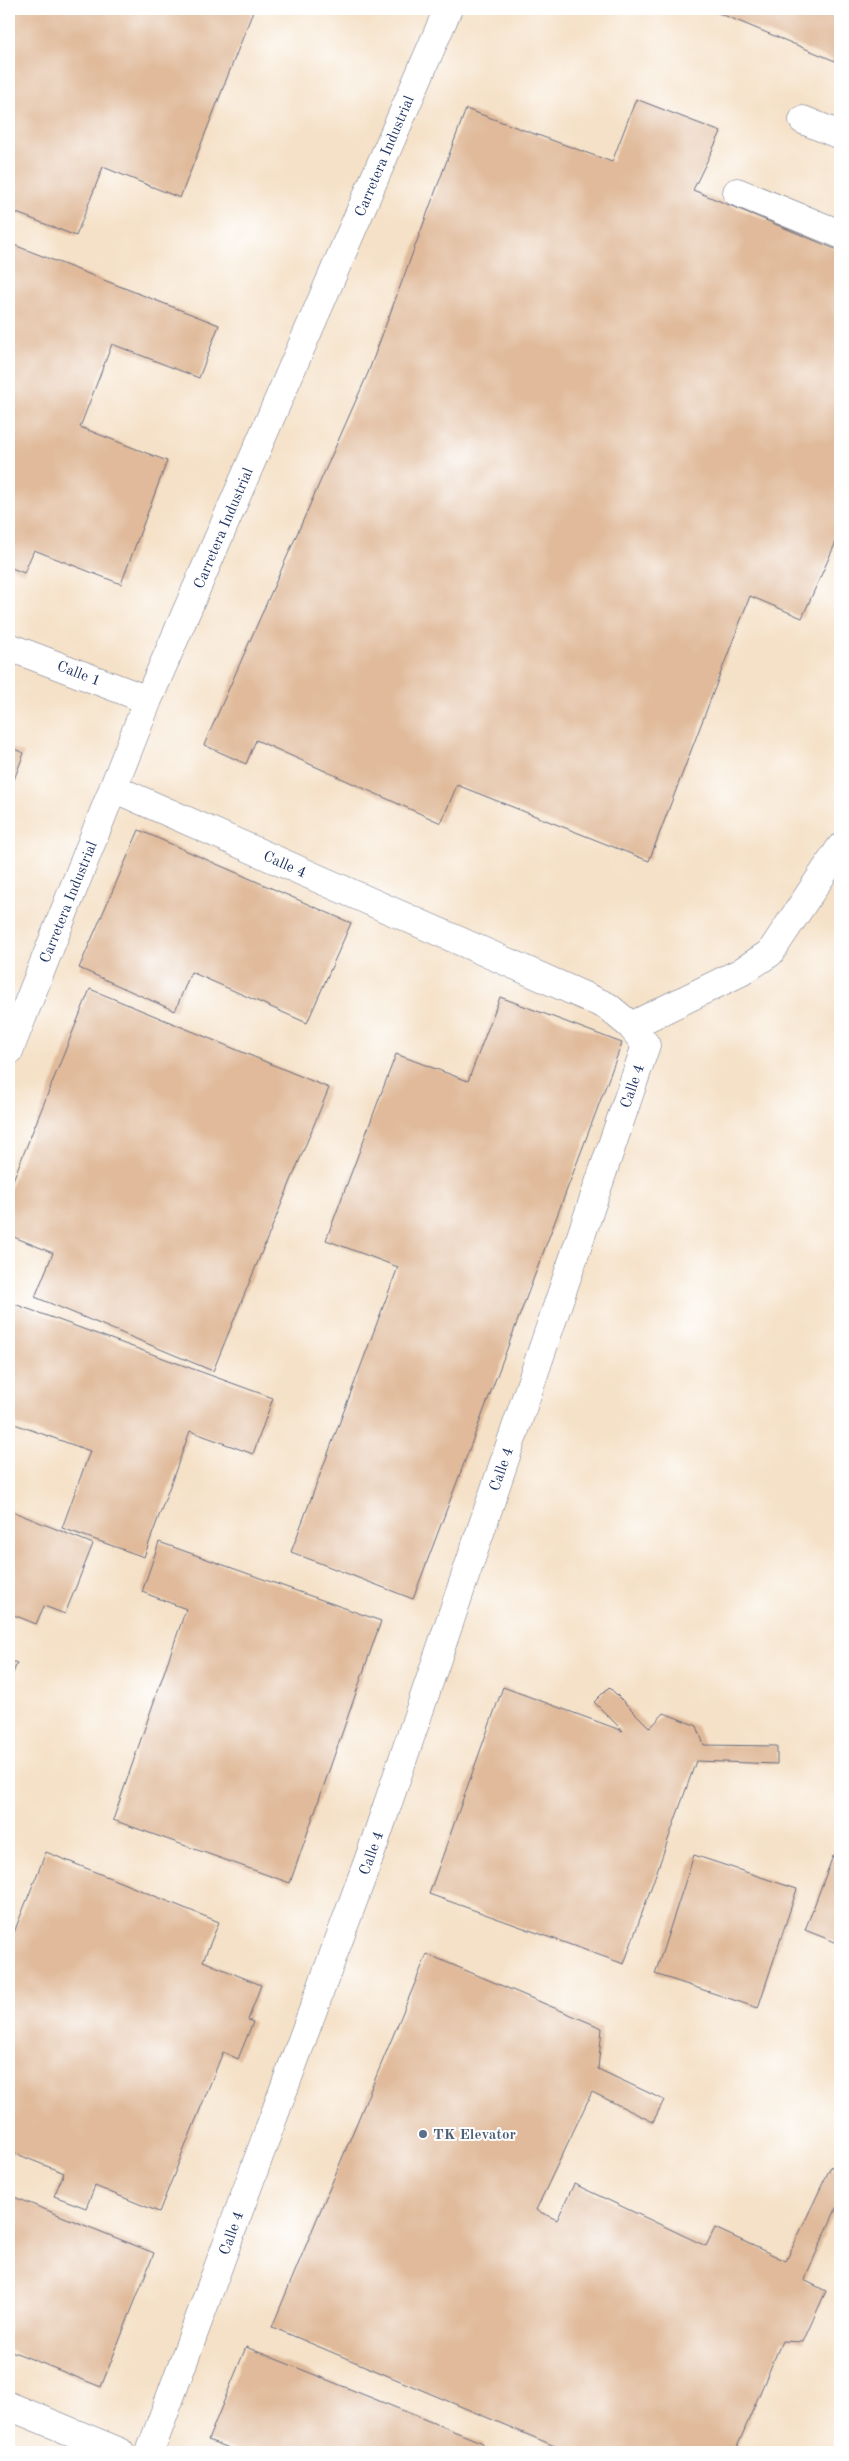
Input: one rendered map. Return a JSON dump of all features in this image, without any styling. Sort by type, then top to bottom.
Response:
[{"type":"street","name":"Carretera Industrial","points":[[9,1051],[148,700],[448,9]]},
{"type":"street","points":[[803,120],[840,135]]},
{"type":"street","points":[[737,192],[840,234]]},
{"type":"street","name":"Calle 1","points":[[9,647],[148,700]]},
{"type":"street","name":"Calle 4","points":[[113,788],[608,1006],[631,1026],[646,1045],[372,1850],[150,2452]]},
{"type":"street","points":[[631,1026],[741,972],[770,953],[840,848]]},
{"type":"street","points":[[9,2406],[120,2452]]},
{"type":"building","points":[[9,9],[254,9],[180,198],[103,167],[76,236],[9,210]]},
{"type":"building","points":[[709,9],[840,9],[840,63]]},
{"type":"building","points":[[636,99],[721,132],[693,190],[840,251],[840,533],[802,618],[750,596],[649,861],[457,785],[441,823],[256,740],[246,764],[204,745],[368,373],[466,109],[612,162]]},
{"type":"building","points":[[9,243],[219,325],[199,378],[112,344],[80,427],[167,461],[121,584],[34,550],[24,573],[9,567]]},
{"type":"building","points":[[9,747],[24,753],[9,793]]},
{"type":"building","points":[[139,830],[351,923],[307,1023],[191,972],[175,1011],[79,968]]},
{"type":"building","points":[[90,989],[329,1088],[213,1371],[35,1297],[53,1253],[9,1235],[9,1190]]},
{"type":"building","points":[[500,997],[622,1043],[413,1599],[291,1552],[398,1267],[326,1240],[396,1054],[468,1081]]},
{"type":"building","points":[[9,1302],[273,1398],[253,1454],[190,1431],[144,1557],[62,1528],[90,1451],[9,1422]]},
{"type":"building","points":[[9,1510],[93,1544],[65,1614],[44,1606],[36,1624],[9,1613]]},
{"type":"building","points":[[159,1542],[381,1621],[290,1883],[113,1820],[186,1609],[142,1592]]},
{"type":"building","points":[[9,1660],[17,1663],[9,1683]]},
{"type":"building","points":[[503,1687],[623,1731],[594,1702],[609,1687],[650,1728],[664,1713],[697,1726],[704,1745],[777,1746],[777,1764],[696,1761],[624,1964],[429,1894]]},
{"type":"building","points":[[46,1852],[219,1922],[203,1961],[261,1985],[248,2020],[253,2022],[238,2059],[223,2052],[159,2212],[95,2186],[86,2208],[54,2196],[64,2173],[9,2151],[9,1945]]},
{"type":"building","points":[[694,1855],[797,1889],[758,2008],[655,1974]]},
{"type":"building","points":[[833,1856],[840,1858],[840,1944],[805,1930]]},
{"type":"building","points":[[427,1954],[602,2028],[598,2069],[664,2100],[653,2122],[592,2092],[536,2210],[557,2220],[574,2184],[706,2246],[715,2228],[786,2261],[831,2166],[840,2177],[840,2200],[804,2280],[826,2291],[803,2342],[782,2341],[735,2452],[569,2452],[272,2327]]},
{"type":"building","points":[[9,2195],[154,2253],[101,2387],[9,2350]]},
{"type":"building","points":[[246,2347],[483,2443],[480,2452],[240,2452],[208,2440]]},
{"type":"place","name":"TK Elevator","points":[[423,2134]]}]
